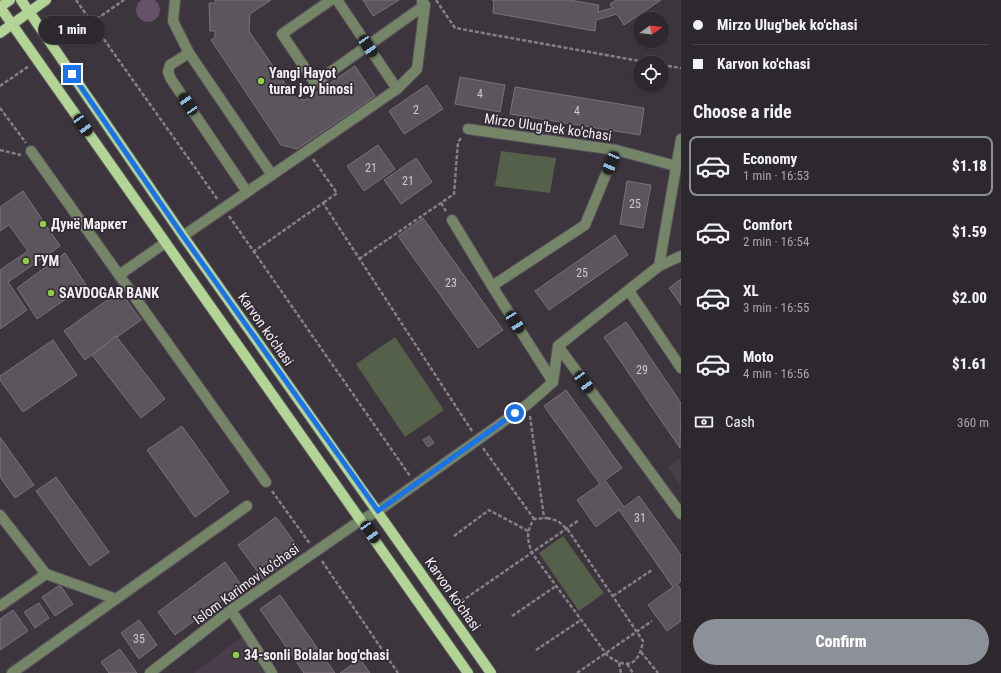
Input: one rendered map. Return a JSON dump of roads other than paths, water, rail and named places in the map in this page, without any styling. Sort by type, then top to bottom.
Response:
[{"type":"main road","points":[[10,0],[0,7],[468,673]]},
{"type":"main road","name":"Karvon ko'chasi","points":[[21,0],[183,236],[491,673]]},
{"type":"main road","points":[[0,33],[46,0]]},
{"type":"street","points":[[175,0],[173,21],[190,53],[272,175]]},
{"type":"street","points":[[331,0],[282,34],[315,83],[368,46],[423,3]]},
{"type":"street","points":[[337,0],[397,89]]},
{"type":"street","points":[[183,236],[397,89],[417,69],[423,3]]},
{"type":"street","points":[[190,53],[170,65],[168,72],[171,79],[247,192]]},
{"type":"street","name":"Mirzo Ulug'bek ko'chasi","points":[[468,129],[616,150],[585,225],[492,286]]},
{"type":"street","points":[[659,266],[678,164],[681,139]]},
{"type":"street","points":[[616,150],[678,164]]},
{"type":"street","points":[[28,153],[119,275],[266,482]]},
{"type":"street","points":[[452,220],[553,382]]},
{"type":"street","points":[[119,275],[165,243]]},
{"type":"street","points":[[361,520],[378,511],[528,404],[553,382],[558,346],[659,266],[681,256]]},
{"type":"street","points":[[628,291],[681,368]]},
{"type":"street","points":[[558,346],[681,514]]},
{"type":"street","points":[[12,673],[247,506]]},
{"type":"street","points":[[0,515],[46,574],[116,599]]},
{"type":"street","name":"Islom Karimov ko‘chasi","points":[[150,673],[231,610],[361,520]]},
{"type":"street","points":[[0,606],[46,574]]},
{"type":"street","points":[[231,610],[272,673]]},
{"type":"place","name":"Yangi Hayot turar joy binosi","points":[[261,81]]},
{"type":"place","name":"Дунё Маркет","points":[[43,224]]},
{"type":"place","name":"ГУМ","points":[[26,261]]},
{"type":"place","name":"SAVDOGAR BANK","points":[[51,293]]},
{"type":"place","name":"34-sonli Bolalar bog'chasi","points":[[236,655]]}]
